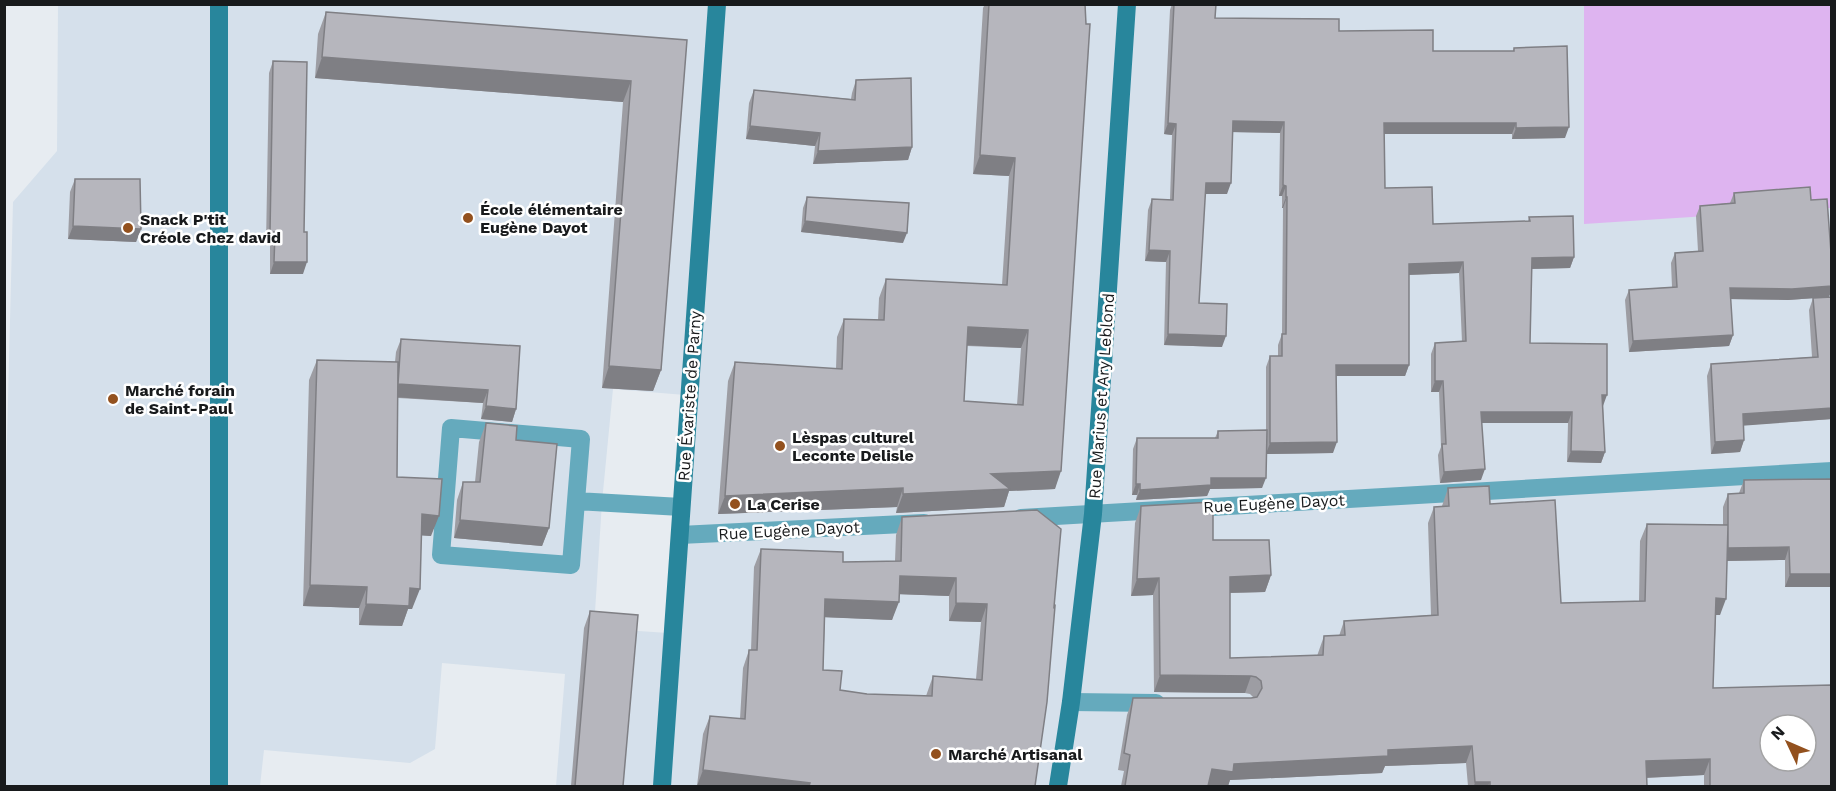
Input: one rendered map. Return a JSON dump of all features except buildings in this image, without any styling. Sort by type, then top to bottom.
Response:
[{"type":"street","points":[[219,4],[219,786]]},
{"type":"street","name":"Rue Évariste de Parny","points":[[662,786],[717,4]]},
{"type":"street","name":"Rue Marius et Ary Leblond","points":[[1058,786],[1071,702],[1093,514],[1127,4]]},
{"type":"street","points":[[451,428],[581,440],[576,501],[571,565],[441,555],[451,428]]},
{"type":"street","name":"Rue Eugène Dayot","points":[[998,519],[1832,471]]},
{"type":"street","points":[[576,501],[681,507]]},
{"type":"street","name":"Rue Eugène Dayot","points":[[680,535],[939,522]]},
{"type":"street","points":[[1071,702],[1174,703]]},
{"type":"shaded area","points":[[58,5],[1584,5],[1584,223],[1831,208],[1831,786],[556,786],[565,674],[442,663],[435,749],[410,763],[264,750],[260,786],[5,786],[5,518],[13,202],[57,151]],"holes":[[[613,389],[685,395],[668,633],[594,628],[602,502]]]},
{"type":"shaded area","points":[[1584,5],[1831,5],[1831,208],[1584,224]]},
{"type":"place","name":"École élémentaire Eugène Dayot","points":[[468,218]]},
{"type":"place","name":"Snack P'tit Créole Chez david","points":[[128,228]]},
{"type":"place","name":"Marché forain de Saint-Paul","points":[[113,399]]},
{"type":"place","name":"Lèspas culturel Leconte Delisle","points":[[780,446]]},
{"type":"place","name":"La Cerise","points":[[735,504]]},
{"type":"place","name":"Marché Artisanal","points":[[936,754]]}]
